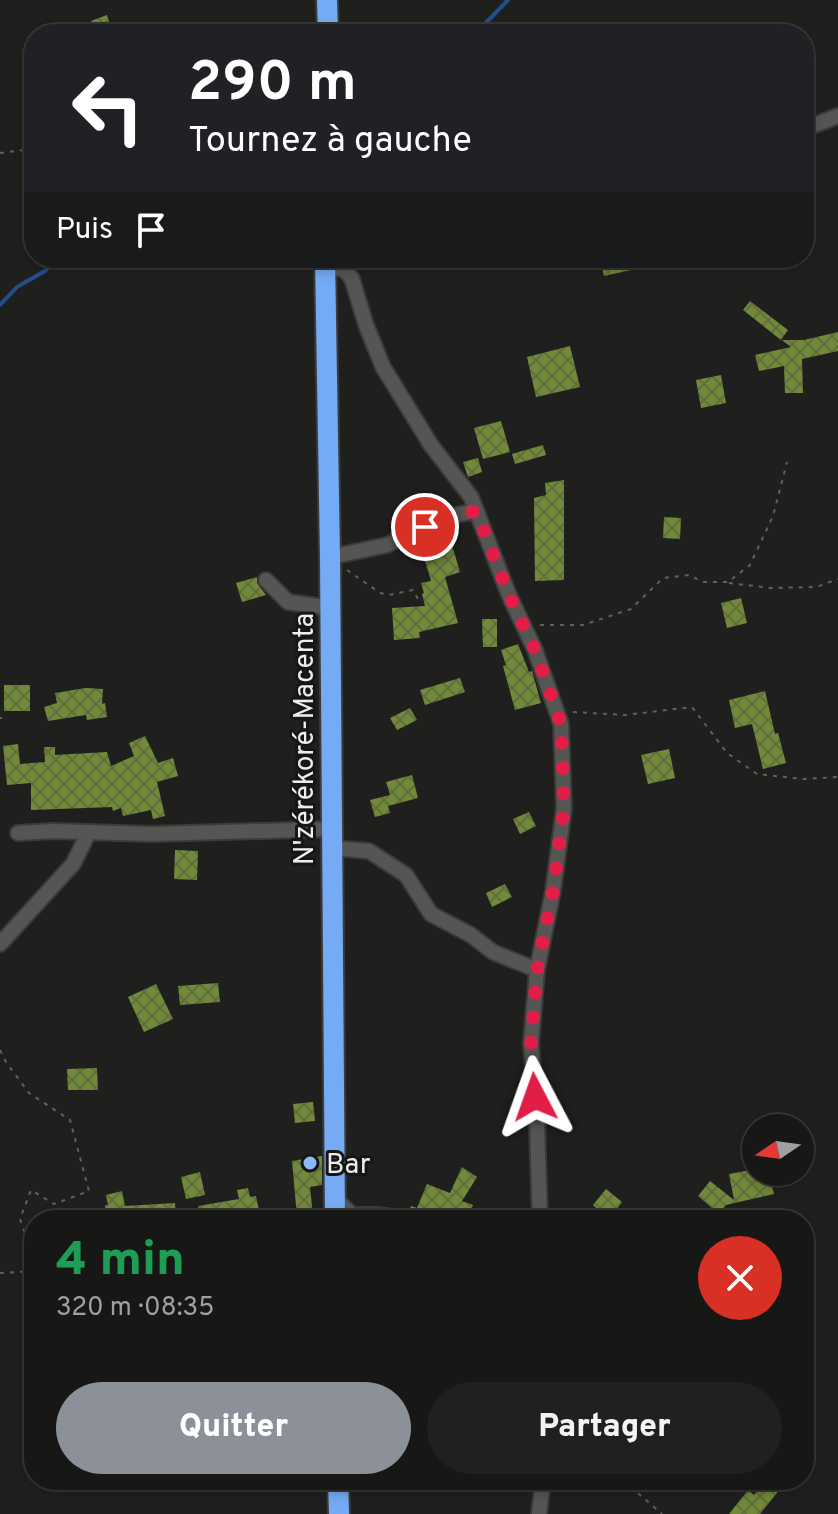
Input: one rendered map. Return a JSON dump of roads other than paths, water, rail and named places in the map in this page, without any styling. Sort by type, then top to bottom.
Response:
[{"type":"highway","points":[[327,0],[328,24]]},
{"type":"highway","name":"N'zérékoré-Macenta","points":[[325,268],[335,1210]]},
{"type":"highway","points":[[338,1490],[339,1514]]},
{"type":"street","points":[[814,125],[838,116]]},
{"type":"street","points":[[339,268],[352,279]]},
{"type":"street","points":[[352,268],[352,279],[366,325],[383,367],[431,445],[471,497],[535,650],[561,724],[564,808],[553,891],[537,970],[531,1044],[540,1210]]},
{"type":"street","points":[[330,557],[387,545],[445,517],[476,511]]},
{"type":"street","points":[[266,580],[288,602],[331,608]]},
{"type":"street","points":[[18,833],[53,831],[332,838],[369,851],[406,875],[431,914],[471,935],[493,952],[537,970]]},
{"type":"street","points":[[0,944],[73,864],[89,832]]},
{"type":"street","points":[[335,1198],[347,1210]]},
{"type":"street","points":[[539,1514],[542,1490]]},
{"type":"waterway","points":[[485,24],[508,0]]},
{"type":"waterway","points":[[0,305],[17,287],[48,268]]},
{"type":"place","name":"Bar","points":[[310,1163]]}]
